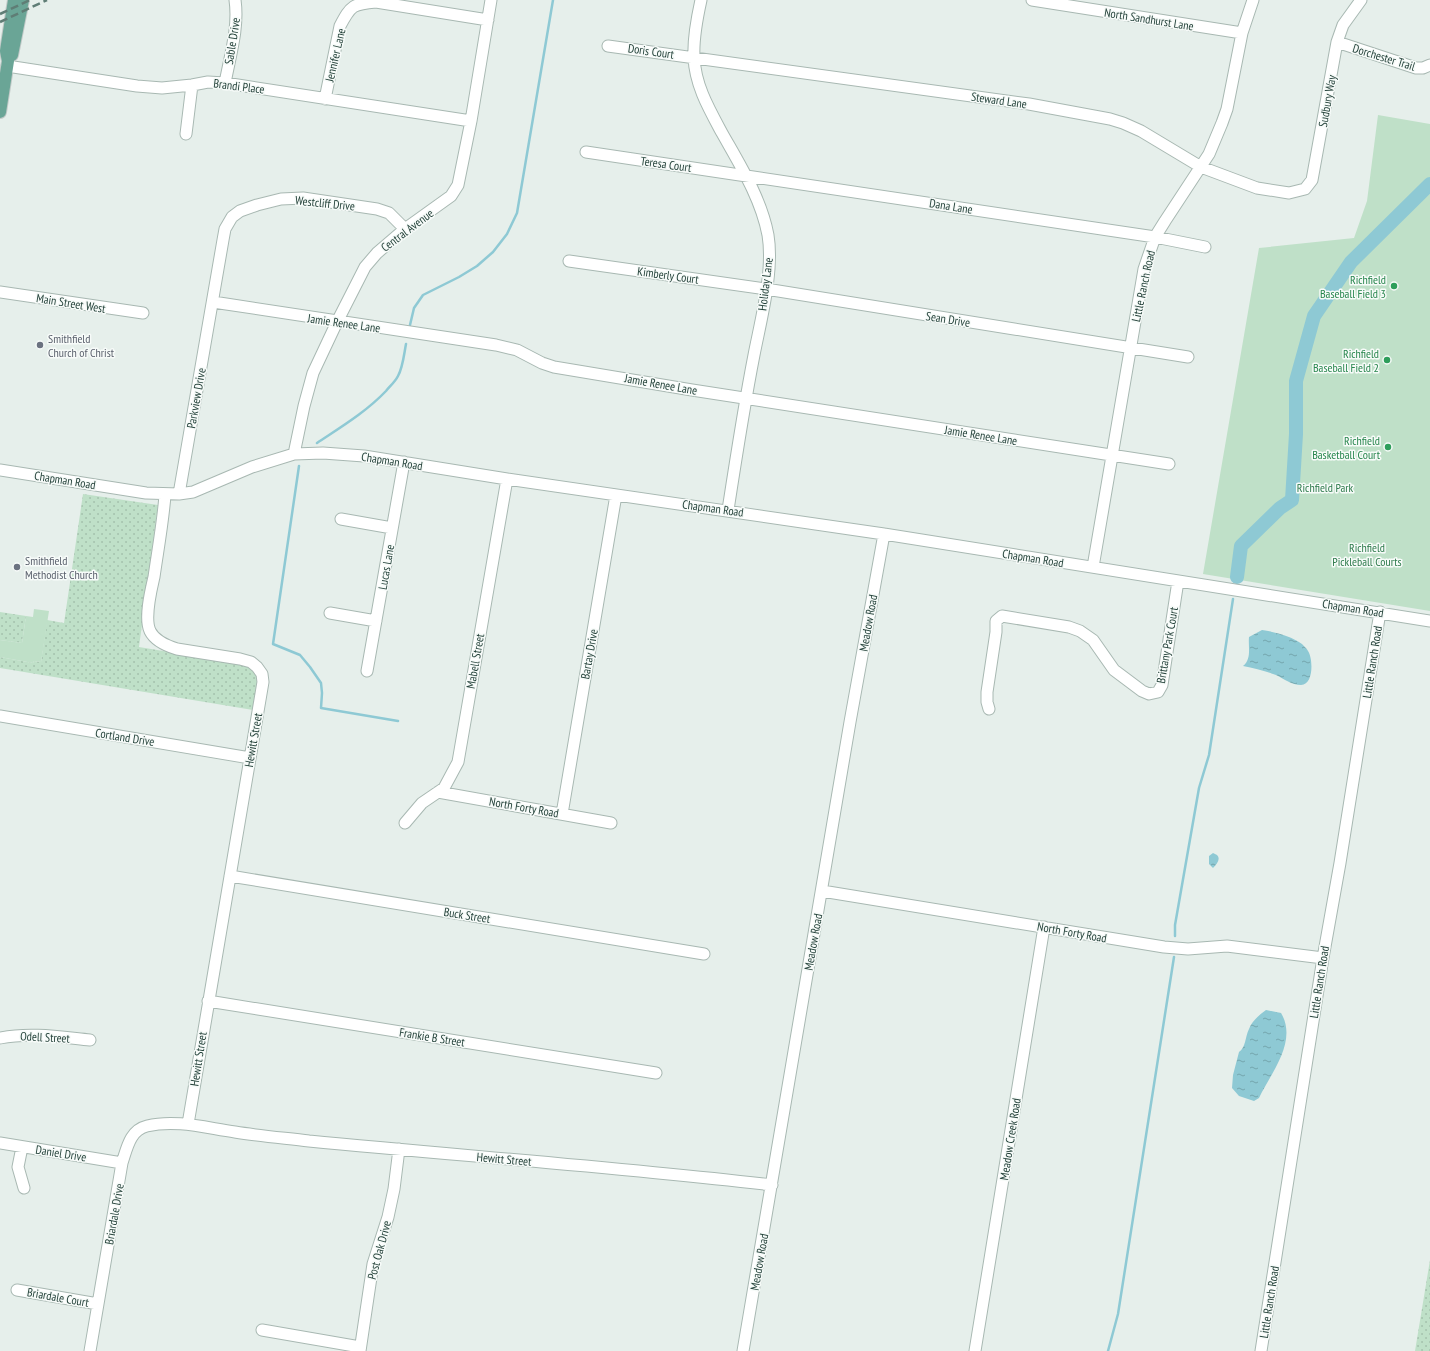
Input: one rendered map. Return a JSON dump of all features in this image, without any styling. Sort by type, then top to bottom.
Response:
[{"type":"main road","points":[[8,64],[6,52],[14,0]]},
{"type":"main road","points":[[0,112],[8,64],[13,54],[23,0]]},
{"type":"street","name":"Sable Drive","points":[[225,83],[236,25],[237,11],[235,0]]},
{"type":"street","name":"Central Avenue","points":[[294,454],[304,406],[313,373],[365,267],[377,253],[405,229],[451,196],[458,185],[471,121],[491,0]]},
{"type":"street","name":"Holiday Lane","points":[[700,0],[694,57],[701,90],[710,111],[746,175],[756,196],[768,236],[770,264],[728,510]]},
{"type":"street","name":"North Sandhurst Lane","points":[[1032,0],[1242,34]]},
{"type":"street","name":"Little Ranch Road","points":[[1093,567],[1144,269],[1155,238],[1209,154],[1227,109],[1242,34],[1252,0]]},
{"type":"street","name":"Sudbury Way","points":[[1289,193],[1305,189],[1312,180],[1337,42],[1343,25],[1361,0]]},
{"type":"street","name":"Jennifer Lane","points":[[325,99],[340,26],[352,6],[376,2],[488,20]]},
{"type":"street","name":"Dorchester Trail","points":[[1337,42],[1416,68],[1423,68],[1430,65]]},
{"type":"street","name":"Doris Court","points":[[608,46],[694,57]]},
{"type":"street","name":"Steward Lane","points":[[694,57],[1029,104],[1110,119],[1141,131],[1201,167],[1257,188],[1289,193]]},
{"type":"street","name":"Brandi Place","points":[[8,64],[137,86],[162,88],[208,82],[225,83],[471,121]]},
{"type":"street","points":[[186,134],[192,85]]},
{"type":"street","name":"Teresa Court","points":[[586,152],[746,175]]},
{"type":"street","name":"Dana Lane","points":[[746,175],[1205,247]]},
{"type":"street","name":"Westcliff Drive","points":[[212,302],[225,230],[232,217],[240,211],[281,199],[303,198],[377,209],[389,213],[405,229]]},
{"type":"street","name":"Kimberly Court","points":[[569,260],[766,290]]},
{"type":"street","name":"Sean Drive","points":[[766,290],[1188,357]]},
{"type":"street","name":"Main Street West","points":[[0,292],[143,313]]},
{"type":"street","name":"Jamie Renee Lane","points":[[212,302],[496,345],[517,350],[542,363],[554,367],[1169,464]]},
{"type":"street","name":"Parkview Drive","points":[[179,494],[212,302]]},
{"type":"street","name":"Chapman Road","points":[[0,470],[165,495],[193,492],[252,468],[294,454],[364,456],[507,479],[728,510],[884,534],[1430,621]]},
{"type":"street","name":"Lucas Lane","points":[[367,671],[404,462]]},
{"type":"street","name":"Mabell Street","points":[[405,823],[422,803],[444,788],[458,762],[507,479]]},
{"type":"street","name":"Hewitt Street","points":[[165,495],[150,602],[148,625],[151,632],[167,646],[251,662],[262,674],[263,682],[188,1124],[234,1132],[297,1140],[628,1169],[772,1185]]},
{"type":"street","name":"Bartay Drive","points":[[562,814],[616,495]]},
{"type":"street","points":[[341,519],[392,528]]},
{"type":"street","name":"Meadow Road","points":[[743,1351],[884,534]]},
{"type":"street","name":"Brittany Park Court","points":[[989,709],[987,692],[996,632],[996,622],[1002,616],[1069,626],[1080,631],[1093,640],[1114,670],[1142,691],[1149,694],[1158,692],[1162,684],[1178,581]]},
{"type":"street","name":"Little Ranch Road","points":[[1261,1351],[1323,958],[1340,863],[1380,612]]},
{"type":"street","points":[[330,613],[376,621]]},
{"type":"street","name":"Cortland Drive","points":[[0,716],[250,758]]},
{"type":"street","name":"North Forty Road","points":[[438,792],[611,823]]},
{"type":"street","name":"Buck Street","points":[[230,876],[704,954]]},
{"type":"street","name":"North Forty Road","points":[[822,891],[1164,947],[1188,949],[1233,947],[1323,958]]},
{"type":"street","name":"Meadow Creek Road","points":[[975,1351],[1044,927]]},
{"type":"street","name":"Frankie B Street","points":[[208,1001],[656,1072]]},
{"type":"street","name":"Odell Street","points":[[0,1038],[39,1035],[90,1040]]},
{"type":"street","name":"Briardale Drive","points":[[90,1351],[122,1163],[129,1141],[142,1127],[151,1125],[188,1124]]},
{"type":"street","name":"Daniel Drive","points":[[0,1143],[122,1163]]},
{"type":"street","points":[[22,1147],[18,1167],[24,1188]]},
{"type":"street","name":"Post Oak Drive","points":[[360,1349],[373,1264],[388,1217],[399,1149]]},
{"type":"street","name":"Briardale Court","points":[[17,1290],[98,1304]]},
{"type":"street","points":[[262,1330],[360,1349]]},
{"type":"green space","name":"Richfield Park","points":[[1378,115],[1430,124],[1430,611],[1203,574],[1259,248],[1354,238],[1367,201]]},
{"type":"green space","points":[[83,494],[158,505],[139,647],[242,664],[248,667],[254,672],[257,682],[253,710],[0,668],[0,657],[33,663],[34,661],[41,662],[47,620],[64,623]]},
{"type":"green space","points":[[34,609],[49,611],[41,662],[34,661],[33,663],[0,657],[0,640],[22,643],[26,616],[33,617]]},
{"type":"green space","points":[[0,612],[26,616],[22,643],[0,640]]},
{"type":"green space","points":[[1430,1260],[1430,1351],[1415,1351]]},
{"type":"water","points":[[1262,630],[1277,633],[1293,639],[1307,649],[1311,659],[1311,671],[1308,681],[1305,684],[1294,684],[1276,675],[1243,666],[1248,660],[1249,656],[1249,637]]},
{"type":"water","points":[[1213,853],[1217,855],[1219,860],[1213,868],[1209,864],[1209,856]]},
{"type":"water","points":[[1266,1010],[1281,1013],[1285,1024],[1285,1046],[1276,1068],[1259,1098],[1254,1101],[1239,1096],[1232,1088],[1233,1075],[1239,1052],[1244,1045],[1250,1026],[1256,1018]]},
{"type":"waterway","points":[[410,325],[414,308],[423,295],[477,266],[493,252],[507,234],[517,213],[553,0]]},
{"type":"waterway","points":[[1237,577],[1241,546],[1280,508],[1292,500],[1296,434],[1296,381],[1314,316],[1351,262],[1430,184]]},
{"type":"waterway","points":[[317,443],[362,412],[386,391],[400,372],[406,344]]},
{"type":"waterway","points":[[299,466],[273,644],[300,655],[310,667],[321,683],[321,708],[398,721]]},
{"type":"waterway","points":[[1175,936],[1175,925],[1199,788],[1209,755],[1233,599]]},
{"type":"waterway","points":[[1108,1351],[1118,1314],[1174,957]]},
{"type":"railway","points":[[0,14],[30,0]]},
{"type":"railway","points":[[0,22],[47,0]]},
{"type":"place","name":"Richfield Baseball Field 3","points":[[1394,286]]},
{"type":"place","name":"Smithfield Church of Christ","points":[[40,345]]},
{"type":"place","name":"Richfield Baseball Field 2","points":[[1387,360]]},
{"type":"place","name":"Richfield Basketball Court","points":[[1388,447]]},
{"type":"place","name":"Smithfield Methodist Church","points":[[17,567]]},
{"type":"park label","name":"Richfield Pickleball Courts","points":[[1367,554]]}]
